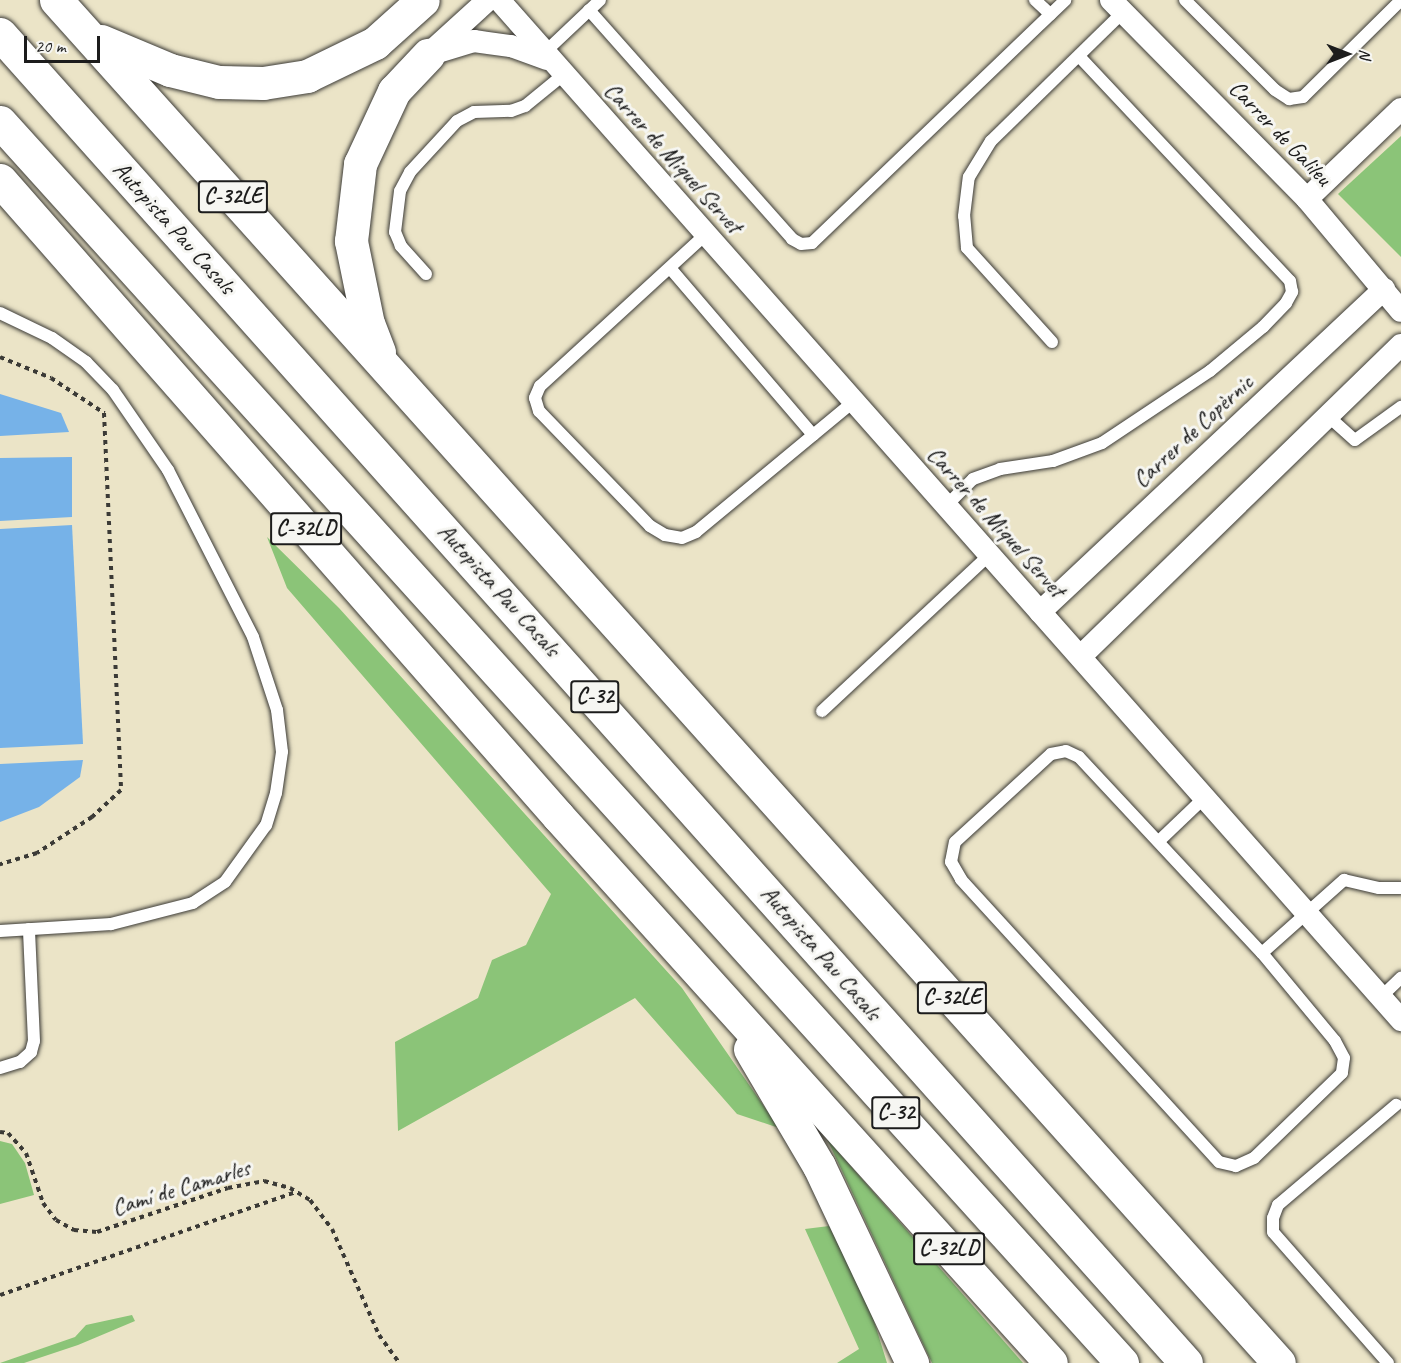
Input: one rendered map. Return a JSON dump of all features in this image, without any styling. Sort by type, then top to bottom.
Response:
[{"type":"highway","name":"C-32LE","points":[[56,0],[1280,1363]]},
{"type":"highway","points":[[82,29],[124,53],[170,70],[219,82],[263,83],[307,76],[375,43],[423,0]]},
{"type":"highway","name":"Autopista Pau Casals","points":[[0,34],[1186,1363]]},
{"type":"highway","points":[[384,365],[368,324],[351,241],[360,164],[394,91],[428,55]]},
{"type":"highway","name":"C-32","points":[[0,122],[1122,1363]]},
{"type":"highway","name":"C-32LD","points":[[0,180],[118,317],[714,988],[1051,1363]]},
{"type":"highway","points":[[0,208],[118,317]]},
{"type":"highway","points":[[714,988],[819,1166],[912,1363]]},
{"type":"highway","points":[[1049,1281],[1111,1363]]},
{"type":"street","points":[[428,55],[488,0]]},
{"type":"street","name":"Carrer de Miquel Servet","points":[[499,0],[1401,1020]]},
{"type":"street","name":"Carrer de Galileu","points":[[1117,6],[1307,199],[1401,311]]},
{"type":"street","name":"Carrer de Miquel Servet","points":[[428,55],[474,40],[511,46],[552,62]]},
{"type":"street","points":[[1307,199],[1401,109]]},
{"type":"street","name":"Carrer de Copèrnic","points":[[1040,612],[1384,289]]},
{"type":"street","points":[[1081,656],[1401,345]]},
{"type":"lane","points":[[426,274],[401,246],[395,232],[395,212],[410,172],[457,121],[474,112],[511,111],[525,106],[552,62],[600,0]]},
{"type":"lane","points":[[1035,0],[1050,14]]},
{"type":"lane","points":[[590,10],[792,239],[801,244],[812,243],[1065,0]]},
{"type":"lane","points":[[1185,0],[1275,90],[1289,99],[1303,97],[1401,0]]},
{"type":"lane","points":[[1052,342],[967,248],[964,216],[969,177],[991,141],[1079,56],[1117,6]]},
{"type":"lane","points":[[946,506],[973,479],[1000,469],[1053,461],[1102,443],[1210,371],[1263,327],[1286,303],[1292,291],[1290,281],[1079,56]]},
{"type":"lane","points":[[705,235],[540,386],[535,398],[539,411],[650,526],[665,535],[682,538],[696,532],[853,402]]},
{"type":"lane","points":[[670,268],[813,435]]},
{"type":"lane","points":[[0,313],[52,338],[86,362],[113,390],[168,470],[253,637],[277,710],[282,752],[276,793],[266,825],[225,882],[193,903],[152,916],[111,924],[0,931]]},
{"type":"lane","points":[[1328,416],[1355,440],[1401,406]]},
{"type":"lane","points":[[822,711],[988,555]]},
{"type":"lane","points":[[1066,751],[1079,757],[1262,953],[1335,1041],[1344,1058],[1342,1073],[1254,1158],[1236,1166],[1219,1162],[961,879],[951,862],[955,842],[1052,754],[1066,751]]},
{"type":"lane","points":[[1159,841],[1205,797]]},
{"type":"lane","points":[[1262,953],[1306,911],[1344,880],[1379,888],[1401,888]]},
{"type":"lane","points":[[0,1068],[21,1062],[31,1052],[34,1041],[28,929]]},
{"type":"lane","points":[[1381,998],[1401,978]]},
{"type":"lane","points":[[1388,1363],[1273,1232],[1273,1218],[1278,1205],[1396,1105]]},
{"type":"path","points":[[0,357],[51,378],[104,413],[121,790],[92,817],[37,853],[0,864]]},
{"type":"path","name":"Camí de Camarles","points":[[0,1132],[8,1133],[26,1153],[43,1203],[56,1220],[74,1230],[98,1233],[228,1188],[264,1181],[297,1192],[310,1200],[332,1229],[379,1335],[399,1363]]},
{"type":"path","points":[[0,1295],[297,1192]]},
{"type":"green space","points":[[1401,136],[1401,257],[1338,194]]},
{"type":"green space","points":[[267,537],[339,608],[682,988],[779,1128],[737,1114],[635,998],[398,1131],[395,1042],[478,998],[492,960],[526,945],[551,894],[287,588]]},
{"type":"green space","points":[[827,1139],[1023,1363],[932,1363]]},
{"type":"green space","points":[[0,1141],[12,1144],[25,1163],[34,1195],[0,1204]]},
{"type":"green space","points":[[829,1226],[870,1308],[887,1363],[837,1363],[859,1349],[805,1229]]},
{"type":"green space","points":[[132,1315],[135,1321],[78,1345],[24,1363],[0,1363],[75,1337],[86,1325]]},
{"type":"water","points":[[0,394],[61,413],[69,432],[0,436]]},
{"type":"water","points":[[72,457],[72,517],[0,521],[0,458]]},
{"type":"water","points":[[72,525],[83,744],[0,748],[0,529]]},
{"type":"water","points":[[83,760],[80,777],[39,807],[0,822],[0,764]]}]
